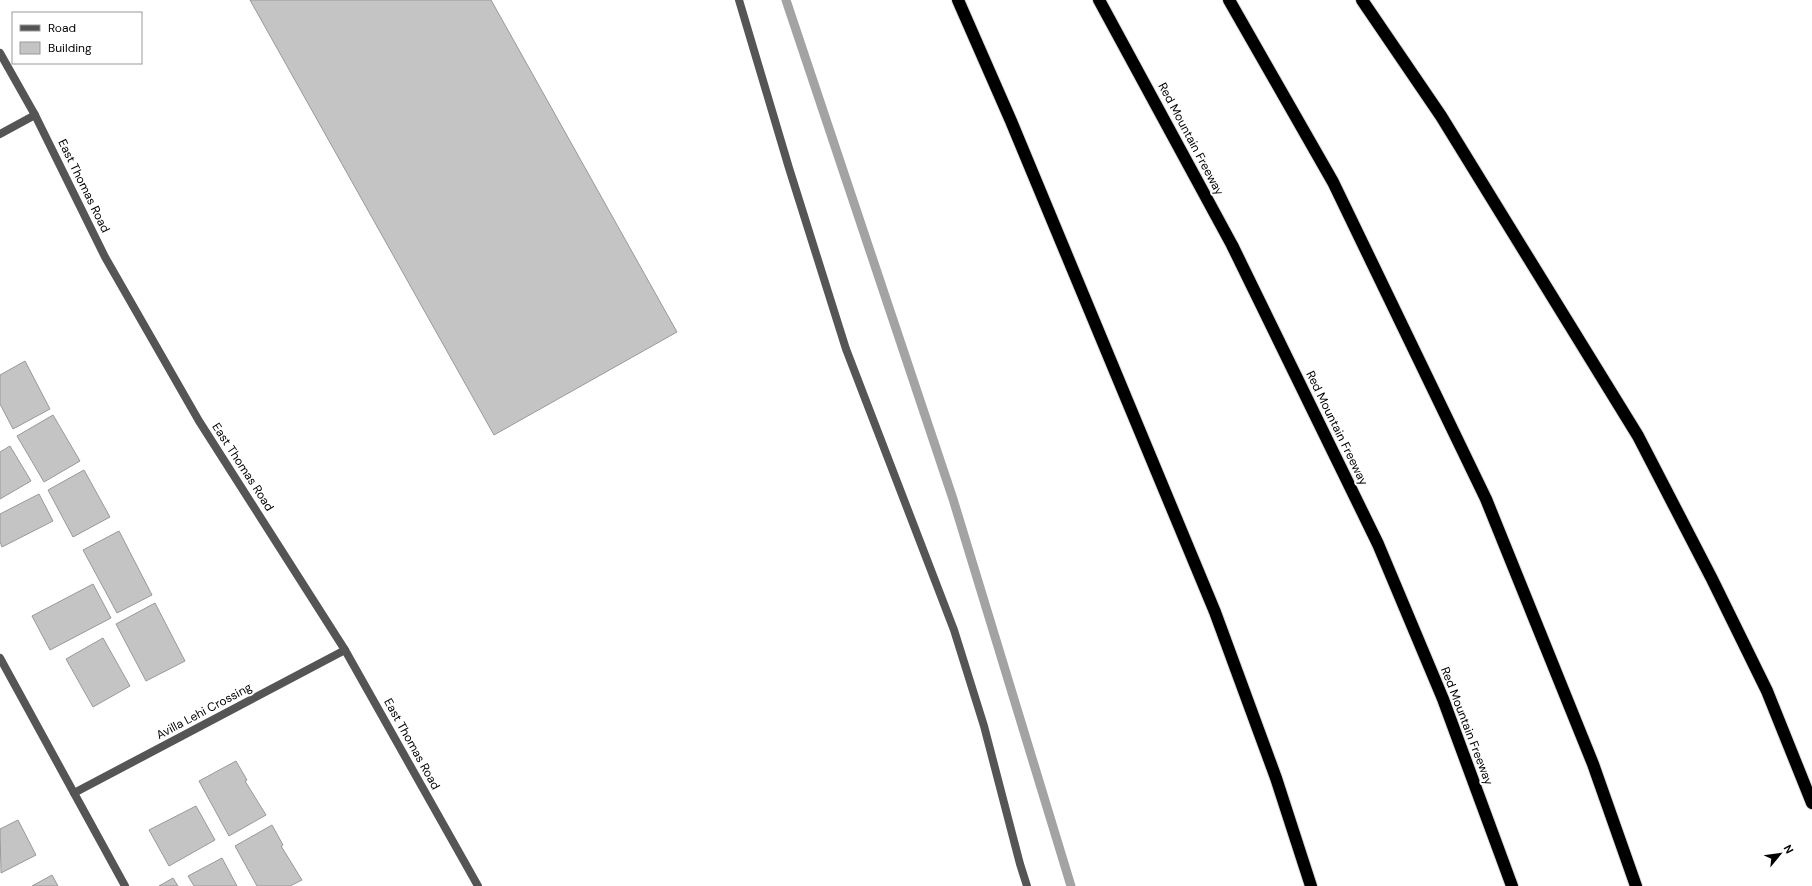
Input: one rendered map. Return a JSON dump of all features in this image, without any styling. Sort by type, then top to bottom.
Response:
[{"type":"highway","points":[[958,0],[1023,150],[1215,612],[1276,778],[1311,886]]},
{"type":"highway","name":"Red Mountain Freeway","points":[[1099,0],[1232,245],[1378,544],[1443,699],[1512,886]]},
{"type":"highway","points":[[1228,0],[1333,182],[1486,499],[1593,764],[1636,886]]},
{"type":"highway","points":[[1362,0],[1441,116],[1638,436],[1712,579],[1767,691],[1812,803]]},
{"type":"street","points":[[739,0],[788,168],[846,349],[954,630],[984,726],[1027,886]]},
{"type":"street","name":"East Thomas Road","points":[[0,53],[35,115],[105,257],[199,420],[345,650],[478,886]]},
{"type":"street","points":[[0,134],[35,115]]},
{"type":"street","name":"Avilla Lehi Crossing","points":[[74,793],[345,650]]},
{"type":"street","points":[[0,658],[125,886]]},
{"type":"building","points":[[250,0],[491,0],[677,332],[494,435]]},
{"type":"building","points":[[25,361],[50,409],[13,429],[0,404],[0,375]]},
{"type":"building","points":[[53,415],[80,461],[44,482],[17,436]]},
{"type":"building","points":[[10,446],[31,481],[0,499],[0,452]]},
{"type":"building","points":[[84,470],[110,517],[73,537],[48,490]]},
{"type":"building","points":[[39,494],[53,521],[2,547],[0,542],[0,514]]},
{"type":"building","points":[[119,531],[152,595],[117,613],[83,550]]},
{"type":"building","points":[[93,584],[111,618],[50,650],[32,616]]},
{"type":"building","points":[[155,603],[185,661],[146,681],[116,624]]},
{"type":"building","points":[[103,638],[130,686],[93,707],[66,659]]},
{"type":"building","points":[[236,761],[247,780],[245,781],[266,815],[229,836],[199,781]]},
{"type":"building","points":[[196,806],[215,840],[169,866],[149,830]]},
{"type":"building","points":[[18,820],[36,855],[1,873],[0,829]]},
{"type":"building","points":[[272,825],[283,845],[281,846],[302,880],[290,886],[257,886],[235,846]]},
{"type":"building","points":[[222,858],[237,886],[194,886],[188,876]]},
{"type":"building","points":[[52,875],[58,886],[32,886]]},
{"type":"building","points":[[173,878],[178,886],[159,886]]},
{"type":"waterway","points":[[786,0],[953,499],[1071,886]]}]
